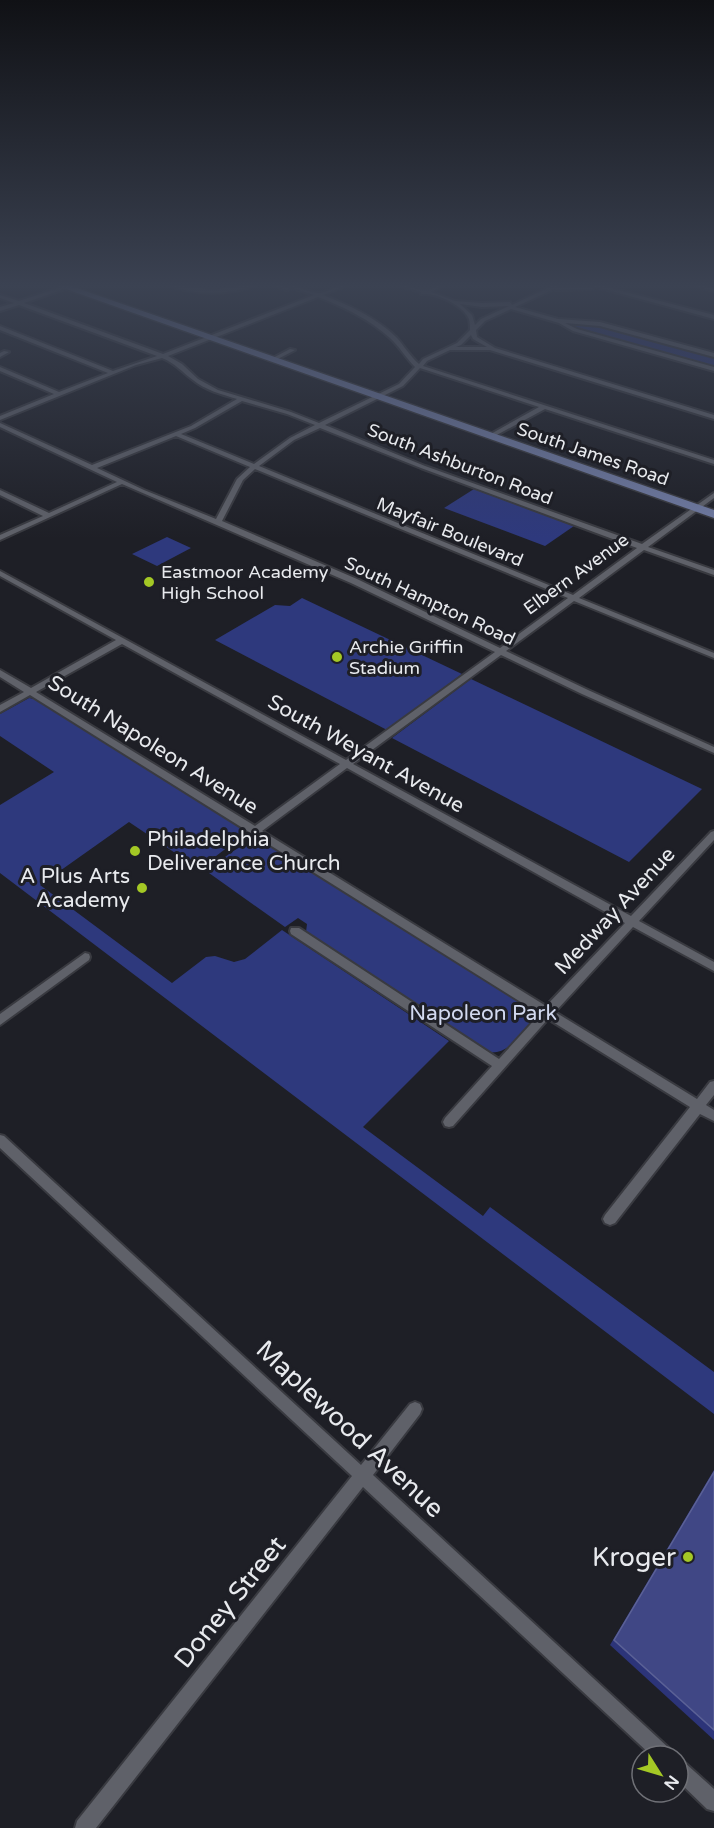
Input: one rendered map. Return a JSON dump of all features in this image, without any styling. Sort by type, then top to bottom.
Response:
[{"type":"main road","name":"South James Road","points":[[296,368],[714,514]]},
{"type":"street","points":[[102,368],[114,373]]},
{"type":"street","points":[[0,418],[127,368]]},
{"type":"street","name":"South Ashburton Road","points":[[184,368],[199,382],[242,399],[273,407],[445,476],[714,573]]},
{"type":"street","points":[[218,522],[233,489],[253,467],[283,445],[408,381],[416,368]]},
{"type":"street","points":[[425,368],[714,462]]},
{"type":"street","points":[[556,368],[714,417]]},
{"type":"street","points":[[0,369],[59,394]]},
{"type":"street","points":[[93,467],[176,434],[242,399]]},
{"type":"street","points":[[491,436],[544,407]]},
{"type":"street","name":"South Hampton Road","points":[[0,425],[122,482],[354,581],[501,652],[714,750]]},
{"type":"street","name":"Mayfair Boulevard","points":[[176,434],[714,656]]},
{"type":"street","points":[[0,538],[122,482]]},
{"type":"street","points":[[0,492],[49,516]]},
{"type":"street","name":"Elbern Avenue","points":[[255,831],[714,495]]},
{"type":"street","name":"South Weyant Avenue","points":[[0,573],[714,967]]},
{"type":"street","points":[[0,708],[122,640]]},
{"type":"street","name":"South Napoleon Avenue","points":[[0,673],[714,1116]]},
{"type":"street","name":"Medway Avenue","points":[[449,1122],[547,1012],[714,834]]},
{"type":"street","points":[[295,931],[499,1065]]},
{"type":"street","points":[[0,1020],[85,957]]},
{"type":"street","points":[[610,1219],[714,1086]]},
{"type":"street","name":"Maplewood Avenue","points":[[0,1140],[652,1744]]},
{"type":"street","name":"Doney Street","points":[[84,1828],[222,1652],[364,1477],[415,1409]]},
{"type":"street","points":[[690,1779],[714,1802]]},
{"type":"green space","points":[[474,489],[574,526],[545,546],[444,508]]},
{"type":"green space","points":[[167,537],[191,548],[157,566],[132,554]]},
{"type":"green space","name":"Archie Griffin Stadium","points":[[302,598],[462,674],[387,730],[215,640],[275,605],[290,606]]},
{"type":"green space","points":[[471,679],[702,789],[629,862],[392,738]]},
{"type":"green space","points":[[29,698],[35,699],[243,829],[245,834],[199,869],[129,822],[40,885],[172,983],[206,957],[215,956],[234,962],[245,959],[282,930],[449,1041],[363,1127],[483,1216],[490,1207],[714,1372],[714,1414],[0,873],[0,805],[54,772],[0,736],[0,714]]},
{"type":"green space","name":"Napoleon Park","points":[[256,840],[264,841],[533,1009],[536,1016],[509,1046],[495,1052],[488,1052],[306,932],[307,924],[298,918],[285,927],[209,873],[230,854]]},
{"type":"building","name":"Kroger","points":[[714,1472],[714,1730],[614,1640]]},
{"type":"place","name":"Eastmoor Academy High School","points":[[149,582]]},
{"type":"place","name":"Archie Griffin Stadium","points":[[337,657]]},
{"type":"place","name":"Philadelphia Deliverance Church","points":[[135,851]]},
{"type":"place","name":"A Plus Arts Academy","points":[[142,888]]},
{"type":"place","name":"Kroger","points":[[688,1557]]}]
